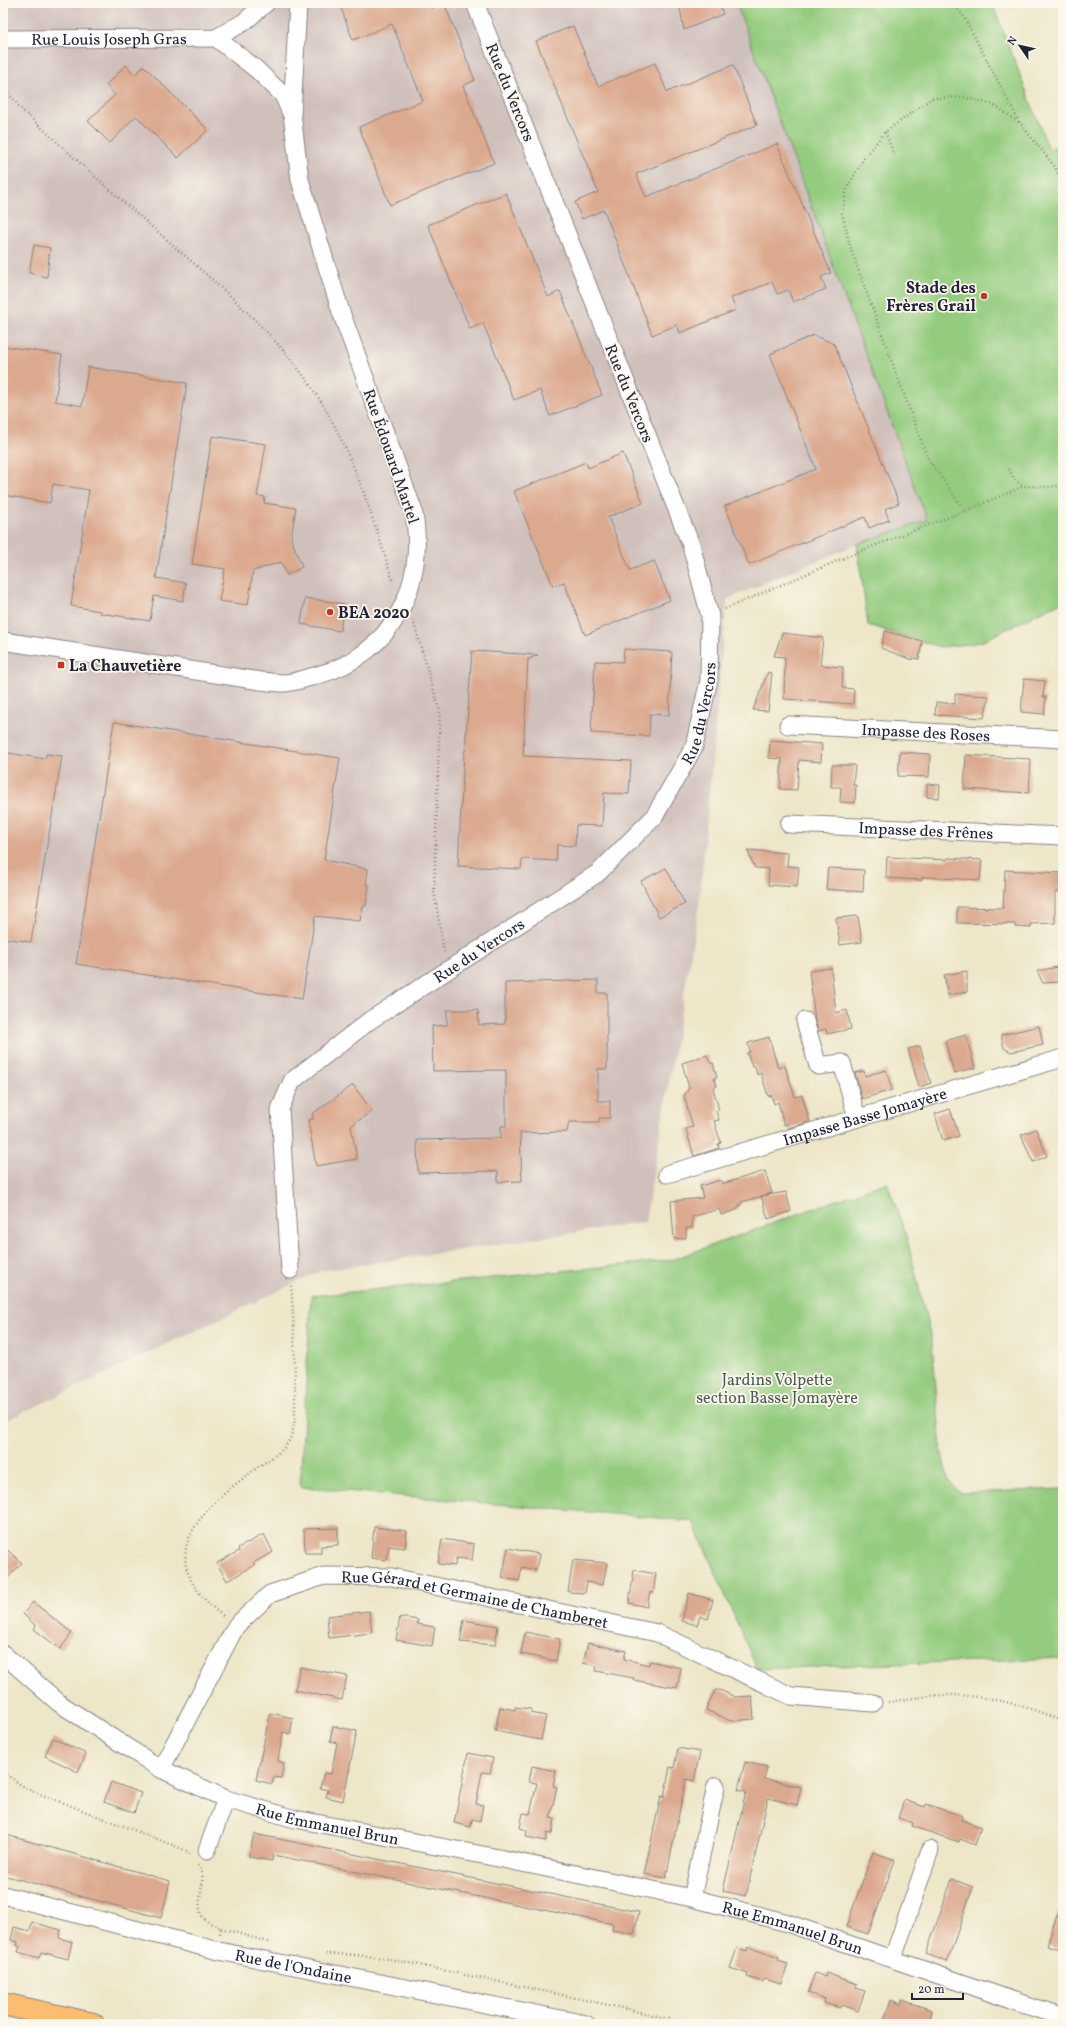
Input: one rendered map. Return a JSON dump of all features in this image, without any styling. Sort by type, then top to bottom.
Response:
[{"type":"highway","points":[[3,2004],[93,2024]]},
{"type":"street","name":"Rue Louis Joseph Gras","points":[[3,39],[216,38],[244,22],[266,3]]},
{"type":"street","name":"Rue Édouard Martel","points":[[3,641],[261,681],[285,683],[299,681],[335,670],[361,656],[386,632],[401,609],[412,584],[417,556],[417,529],[414,509],[341,312],[300,180],[292,114],[298,3]]},
{"type":"street","name":"Rue du Vercors","points":[[290,1270],[280,1109],[292,1081],[369,1021],[598,873],[654,817],[694,748],[709,680],[710,616],[691,545],[475,3]]},
{"type":"street","points":[[216,38],[256,69],[283,95],[292,114]]},
{"type":"street","name":"Impasse des Roses","points":[[788,725],[1063,739]]},
{"type":"street","name":"Impasse des Frênes","points":[[789,824],[1063,836]]},
{"type":"street","points":[[805,1021],[818,1066],[842,1062],[857,1118]]},
{"type":"street","name":"Impasse Basse Jomayère","points":[[667,1174],[1063,1058]]},
{"type":"street","name":"Rue Gérard et Germaine de Chamberet","points":[[161,1769],[236,1626],[270,1594],[324,1576],[392,1578],[657,1633],[791,1696],[873,1703]]},
{"type":"street","name":"Rue Emmanuel Brun","points":[[3,1654],[59,1703],[161,1769],[226,1799],[295,1819],[494,1856],[692,1898],[784,1922],[893,1958],[1038,2009],[1063,2016]]},
{"type":"street","points":[[692,1898],[716,1786]]},
{"type":"street","points":[[207,1850],[226,1799]]},
{"type":"street","points":[[893,1958],[930,1850]]},
{"type":"street","name":"Rue de l'Ondaine","points":[[3,1895],[219,1950],[586,2024]]},
{"type":"path","points":[[953,3],[964,17],[1020,123],[1055,168],[1063,188]]},
{"type":"path","points":[[3,87],[23,111],[229,294],[271,336],[303,375],[332,420],[358,475],[401,609],[415,622],[440,712],[434,891],[447,970]]},
{"type":"path","points":[[965,511],[927,458],[851,250],[842,213],[847,188],[864,158],[885,132],[932,98],[964,97],[994,105],[1020,123]]},
{"type":"path","points":[[885,132],[894,155]]},
{"type":"path","points":[[1055,168],[1063,173]]},
{"type":"path","points":[[1009,469],[1014,479],[1024,486]]},
{"type":"path","points":[[710,616],[858,552],[965,511],[1024,486],[1051,487],[1063,485]]},
{"type":"path","points":[[236,1626],[212,1607],[198,1590],[185,1566],[184,1550],[194,1527],[209,1509],[234,1486],[284,1448],[290,1439],[294,1417],[296,1346],[290,1270]]},
{"type":"path","points":[[873,1703],[955,1695],[1000,1700],[1045,1713],[1063,1722]]},
{"type":"path","points":[[3,1772],[27,1789],[187,1851],[201,1867],[203,1881],[200,1909],[205,1920],[221,1928],[271,1942]]},
{"type":"path","points":[[219,1950],[221,1928]]},
{"type":"path","points":[[322,1954],[350,1954],[387,1959],[571,1995],[690,2024]]},
{"type":"shaded area","points":[[3,3],[736,3],[928,520],[857,544],[727,599],[699,905],[645,1222],[320,1271],[3,1422]]},
{"type":"green space","points":[[736,3],[992,3],[1049,149],[1063,144],[1063,601],[983,641],[940,647],[868,625],[857,544],[927,520]]},
{"type":"green space","name":"Jardins Volpette section Basse Jomayère","points":[[887,1182],[907,1238],[932,1342],[941,1449],[948,1480],[960,1493],[1063,1489],[1063,1658],[757,1669],[693,1521],[300,1487],[311,1296],[671,1260]]},
{"type":"building","points":[[339,3],[429,3],[431,8],[444,3],[475,80],[463,86],[494,163],[390,205],[359,127],[423,101],[392,24],[353,40]]},
{"type":"building","points":[[679,3],[719,3],[723,14],[684,30]]},
{"type":"building","points":[[573,26],[598,86],[655,63],[667,92],[733,65],[757,125],[636,174],[646,197],[777,144],[831,273],[821,277],[826,289],[793,302],[788,290],[777,294],[772,282],[731,298],[736,310],[680,333],[677,325],[652,335],[604,210],[582,219],[575,202],[598,192],[536,41]]},
{"type":"building","points":[[126,65],[135,75],[144,66],[208,130],[178,158],[136,116],[110,143],[88,121],[115,95],[106,85]]},
{"type":"building","points":[[506,193],[548,297],[560,291],[602,395],[550,416],[540,390],[514,400],[483,323],[470,329],[428,225]]},
{"type":"building","points":[[34,245],[50,248],[47,277],[29,273]]},
{"type":"building","points":[[814,335],[834,344],[899,503],[885,509],[889,520],[869,528],[865,517],[749,565],[725,506],[816,469],[770,354]]},
{"type":"building","points":[[3,346],[62,355],[55,401],[82,406],[88,367],[187,383],[156,578],[186,583],[183,601],[154,596],[150,621],[100,613],[100,611],[71,606],[89,490],[53,484],[50,503],[3,495]]},
{"type":"building","points":[[212,436],[266,444],[257,496],[265,497],[264,503],[296,508],[291,538],[302,567],[287,575],[281,562],[253,571],[248,605],[219,601],[225,569],[192,564]]},
{"type":"building","points":[[623,453],[643,503],[608,517],[630,570],[654,561],[670,600],[585,635],[564,582],[553,586],[514,491],[586,462],[588,468]]},
{"type":"building","name":"BEA 2020","points":[[305,598],[344,604],[340,631],[301,624]]},
{"type":"building","points":[[885,631],[922,641],[919,659],[912,658],[912,660],[881,648]]},
{"type":"building","points":[[782,633],[823,638],[820,665],[843,667],[842,688],[854,689],[853,704],[784,699],[785,657],[774,656]]},
{"type":"building","points":[[624,649],[672,652],[669,715],[650,714],[649,736],[591,733],[595,661],[623,662]]},
{"type":"building","points":[[472,651],[538,655],[528,659],[523,756],[631,761],[629,794],[604,793],[602,826],[576,825],[575,846],[557,845],[556,861],[522,859],[521,869],[458,866],[464,752]]},
{"type":"building","points":[[768,672],[772,673],[768,711],[753,710]]},
{"type":"building","points":[[1024,679],[1045,681],[1043,697],[1046,697],[1044,714],[1021,712]]},
{"type":"building","points":[[955,694],[989,696],[984,718],[935,715],[936,702],[955,704]]},
{"type":"building","points":[[114,722],[340,758],[324,860],[368,869],[366,885],[369,885],[366,906],[363,906],[360,921],[315,916],[302,999],[76,964]]},
{"type":"building","points":[[770,740],[822,744],[821,762],[799,760],[797,790],[780,789],[782,759],[769,758]]},
{"type":"building","points":[[3,752],[45,759],[46,754],[62,756],[31,942],[3,938]]},
{"type":"building","points":[[900,752],[930,754],[929,777],[898,776]]},
{"type":"building","points":[[966,755],[1031,759],[1029,793],[964,789]]},
{"type":"building","points":[[832,765],[855,765],[853,785],[856,785],[855,803],[840,802],[841,787],[831,787]]},
{"type":"building","points":[[927,784],[940,785],[939,798],[927,797]]},
{"type":"building","points":[[747,850],[788,853],[787,866],[799,867],[797,887],[768,885],[769,869],[755,868]]},
{"type":"building","points":[[887,857],[982,860],[980,880],[922,877],[922,880],[886,878]]},
{"type":"building","points":[[666,868],[685,904],[659,917],[641,881]]},
{"type":"building","points":[[828,868],[864,870],[863,892],[826,889]]},
{"type":"building","points":[[1005,870],[1063,873],[1063,892],[1055,892],[1055,923],[1031,924],[1031,928],[1015,927],[1015,924],[957,923],[957,907],[1003,908]]},
{"type":"building","points":[[858,916],[862,942],[840,945],[836,918]]},
{"type":"building","points":[[1063,966],[1063,982],[1043,983],[1037,971]]},
{"type":"building","points":[[831,968],[836,1013],[847,1010],[851,1029],[827,1034],[826,1029],[818,1031],[815,1020],[809,971]]},
{"type":"building","points":[[967,971],[967,992],[948,995],[944,975]]},
{"type":"building","points":[[598,980],[598,993],[607,993],[607,1069],[598,1069],[598,1101],[610,1101],[610,1118],[599,1118],[599,1122],[569,1122],[567,1132],[520,1133],[522,1181],[498,1182],[498,1171],[418,1173],[417,1140],[501,1138],[501,1126],[506,1126],[506,1070],[433,1071],[432,1026],[447,1025],[447,1010],[478,1010],[479,1025],[505,1024],[505,983]]},
{"type":"building","points":[[1039,1026],[1043,1045],[1011,1052],[1004,1048],[1001,1035]]},
{"type":"building","points":[[966,1035],[975,1068],[954,1073],[945,1041]]},
{"type":"building","points":[[769,1037],[778,1068],[785,1066],[795,1097],[802,1095],[810,1122],[788,1128],[787,1124],[784,1125],[778,1102],[774,1104],[771,1095],[768,1096],[761,1073],[757,1075],[755,1066],[752,1067],[747,1053],[750,1052],[748,1043]]},
{"type":"building","points":[[920,1046],[931,1083],[919,1087],[908,1049]]},
{"type":"building","points":[[707,1055],[710,1063],[713,1063],[717,1077],[714,1078],[717,1086],[713,1088],[719,1110],[716,1111],[719,1120],[714,1121],[721,1143],[718,1144],[719,1148],[694,1156],[686,1129],[693,1127],[684,1096],[689,1088],[682,1063]]},
{"type":"building","points":[[886,1070],[892,1090],[862,1099],[855,1073],[864,1071],[865,1076]]},
{"type":"building","points":[[353,1085],[372,1111],[351,1126],[357,1159],[316,1166],[308,1120],[313,1119],[312,1114]]},
{"type":"building","points":[[950,1109],[959,1136],[943,1141],[935,1114]]},
{"type":"building","points":[[1036,1129],[1047,1156],[1033,1162],[1021,1135]]},
{"type":"building","points":[[765,1171],[772,1193],[742,1202],[736,1210],[721,1215],[719,1209],[692,1217],[692,1228],[686,1228],[686,1238],[674,1239],[671,1201],[703,1198],[700,1186],[721,1180],[722,1184]]},
{"type":"building","points":[[786,1192],[791,1211],[768,1219],[761,1196]]},
{"type":"building","points":[[374,1527],[407,1531],[405,1548],[389,1546],[387,1560],[371,1558]]},
{"type":"building","points":[[338,1528],[338,1545],[321,1546],[321,1553],[305,1553],[304,1529]]},
{"type":"building","points":[[264,1534],[273,1552],[253,1563],[255,1565],[227,1581],[217,1563],[239,1551],[238,1548]]},
{"type":"building","points":[[442,1539],[474,1544],[472,1560],[456,1558],[455,1566],[438,1564]]},
{"type":"building","points":[[3,1546],[22,1563],[3,1583]]},
{"type":"building","points":[[508,1548],[539,1554],[536,1570],[522,1567],[519,1581],[502,1578]]},
{"type":"building","points":[[573,1560],[607,1563],[603,1585],[587,1582],[585,1593],[568,1592]]},
{"type":"building","points":[[634,1570],[656,1574],[653,1593],[650,1592],[647,1607],[629,1603]]},
{"type":"building","points":[[689,1593],[713,1600],[708,1619],[700,1616],[697,1625],[682,1621]]},
{"type":"building","points":[[33,1602],[72,1633],[60,1649],[34,1629],[36,1626],[23,1614]]},
{"type":"building","points":[[369,1611],[372,1633],[329,1638],[327,1616]]},
{"type":"building","points":[[400,1617],[418,1620],[417,1624],[435,1627],[432,1646],[396,1640]]},
{"type":"building","points":[[464,1620],[498,1626],[495,1645],[460,1642]]},
{"type":"building","points":[[525,1632],[560,1639],[556,1661],[521,1654]]},
{"type":"building","points":[[588,1643],[626,1651],[624,1659],[649,1665],[650,1661],[681,1668],[677,1688],[633,1680],[634,1678],[596,1671],[597,1666],[583,1663]]},
{"type":"building","points":[[300,1667],[347,1676],[342,1700],[295,1690]]},
{"type":"building","points":[[715,1690],[720,1690],[735,1697],[752,1696],[754,1719],[731,1721],[706,1710]]},
{"type":"building","points":[[500,1707],[515,1710],[515,1707],[531,1709],[531,1713],[546,1716],[541,1740],[495,1731]]},
{"type":"building","points":[[270,1713],[293,1718],[290,1734],[283,1732],[278,1761],[284,1763],[281,1778],[274,1777],[272,1784],[256,1780]]},
{"type":"building","points":[[333,1726],[357,1731],[343,1801],[326,1797],[328,1790],[320,1788],[324,1773],[331,1774],[337,1743],[330,1741]]},
{"type":"building","points":[[53,1738],[86,1754],[78,1772],[45,1756]]},
{"type":"building","points":[[678,1748],[700,1752],[694,1781],[686,1779],[666,1878],[644,1874],[661,1796],[664,1797],[670,1767],[674,1768]]},
{"type":"building","points":[[468,1753],[493,1758],[490,1773],[482,1772],[476,1804],[483,1805],[480,1821],[472,1819],[471,1827],[454,1823]]},
{"type":"building","points":[[745,1762],[767,1767],[764,1779],[801,1787],[797,1805],[768,1798],[746,1896],[723,1891],[746,1792],[738,1790]]},
{"type":"building","points":[[532,1766],[556,1771],[553,1786],[557,1787],[550,1818],[555,1819],[552,1834],[547,1833],[546,1841],[526,1837],[527,1830],[520,1828],[523,1813],[530,1814],[537,1783],[529,1782]]},
{"type":"building","points":[[111,1782],[141,1793],[134,1813],[104,1802]]},
{"type":"building","points":[[904,1800],[925,1807],[926,1804],[962,1816],[961,1820],[981,1827],[975,1845],[960,1839],[959,1842],[926,1831],[912,1826],[913,1823],[898,1818]]},
{"type":"building","points":[[3,1834],[170,1881],[161,1918],[3,1875]]},
{"type":"building","points":[[254,1834],[639,1912],[634,1934],[612,1930],[613,1924],[273,1855],[272,1861],[249,1857]]},
{"type":"building","points":[[873,1852],[895,1860],[868,1934],[846,1927]]},
{"type":"building","points":[[952,1879],[973,1887],[947,1962],[926,1954]]},
{"type":"building","points":[[1060,1906],[1063,1906],[1063,1950],[1047,1945]]},
{"type":"building","points":[[32,1922],[61,1930],[59,1938],[72,1942],[68,1959],[41,1952],[39,1958],[18,1952],[20,1946],[17,1946],[18,1942],[11,1940],[14,1927],[30,1931]]},
{"type":"building","points":[[748,1947],[779,1958],[778,1961],[788,1964],[782,1984],[764,1979],[763,1982],[747,1977],[748,1974],[730,1968],[737,1948],[747,1951]]},
{"type":"building","points":[[815,1973],[825,1977],[826,1973],[857,1984],[856,1988],[865,1991],[858,2011],[841,2005],[840,2008],[824,2003],[825,1999],[808,1993]]},
{"type":"building","points":[[891,2000],[901,2004],[902,2000],[932,2010],[929,2024],[896,2024],[884,2020]]},
{"type":"place","name":"Stade des Frères Grail","points":[[984,296]]},
{"type":"place","name":"BEA 2020","points":[[330,612]]},
{"type":"place","name":"La Chauvetière","points":[[61,665]]}]
